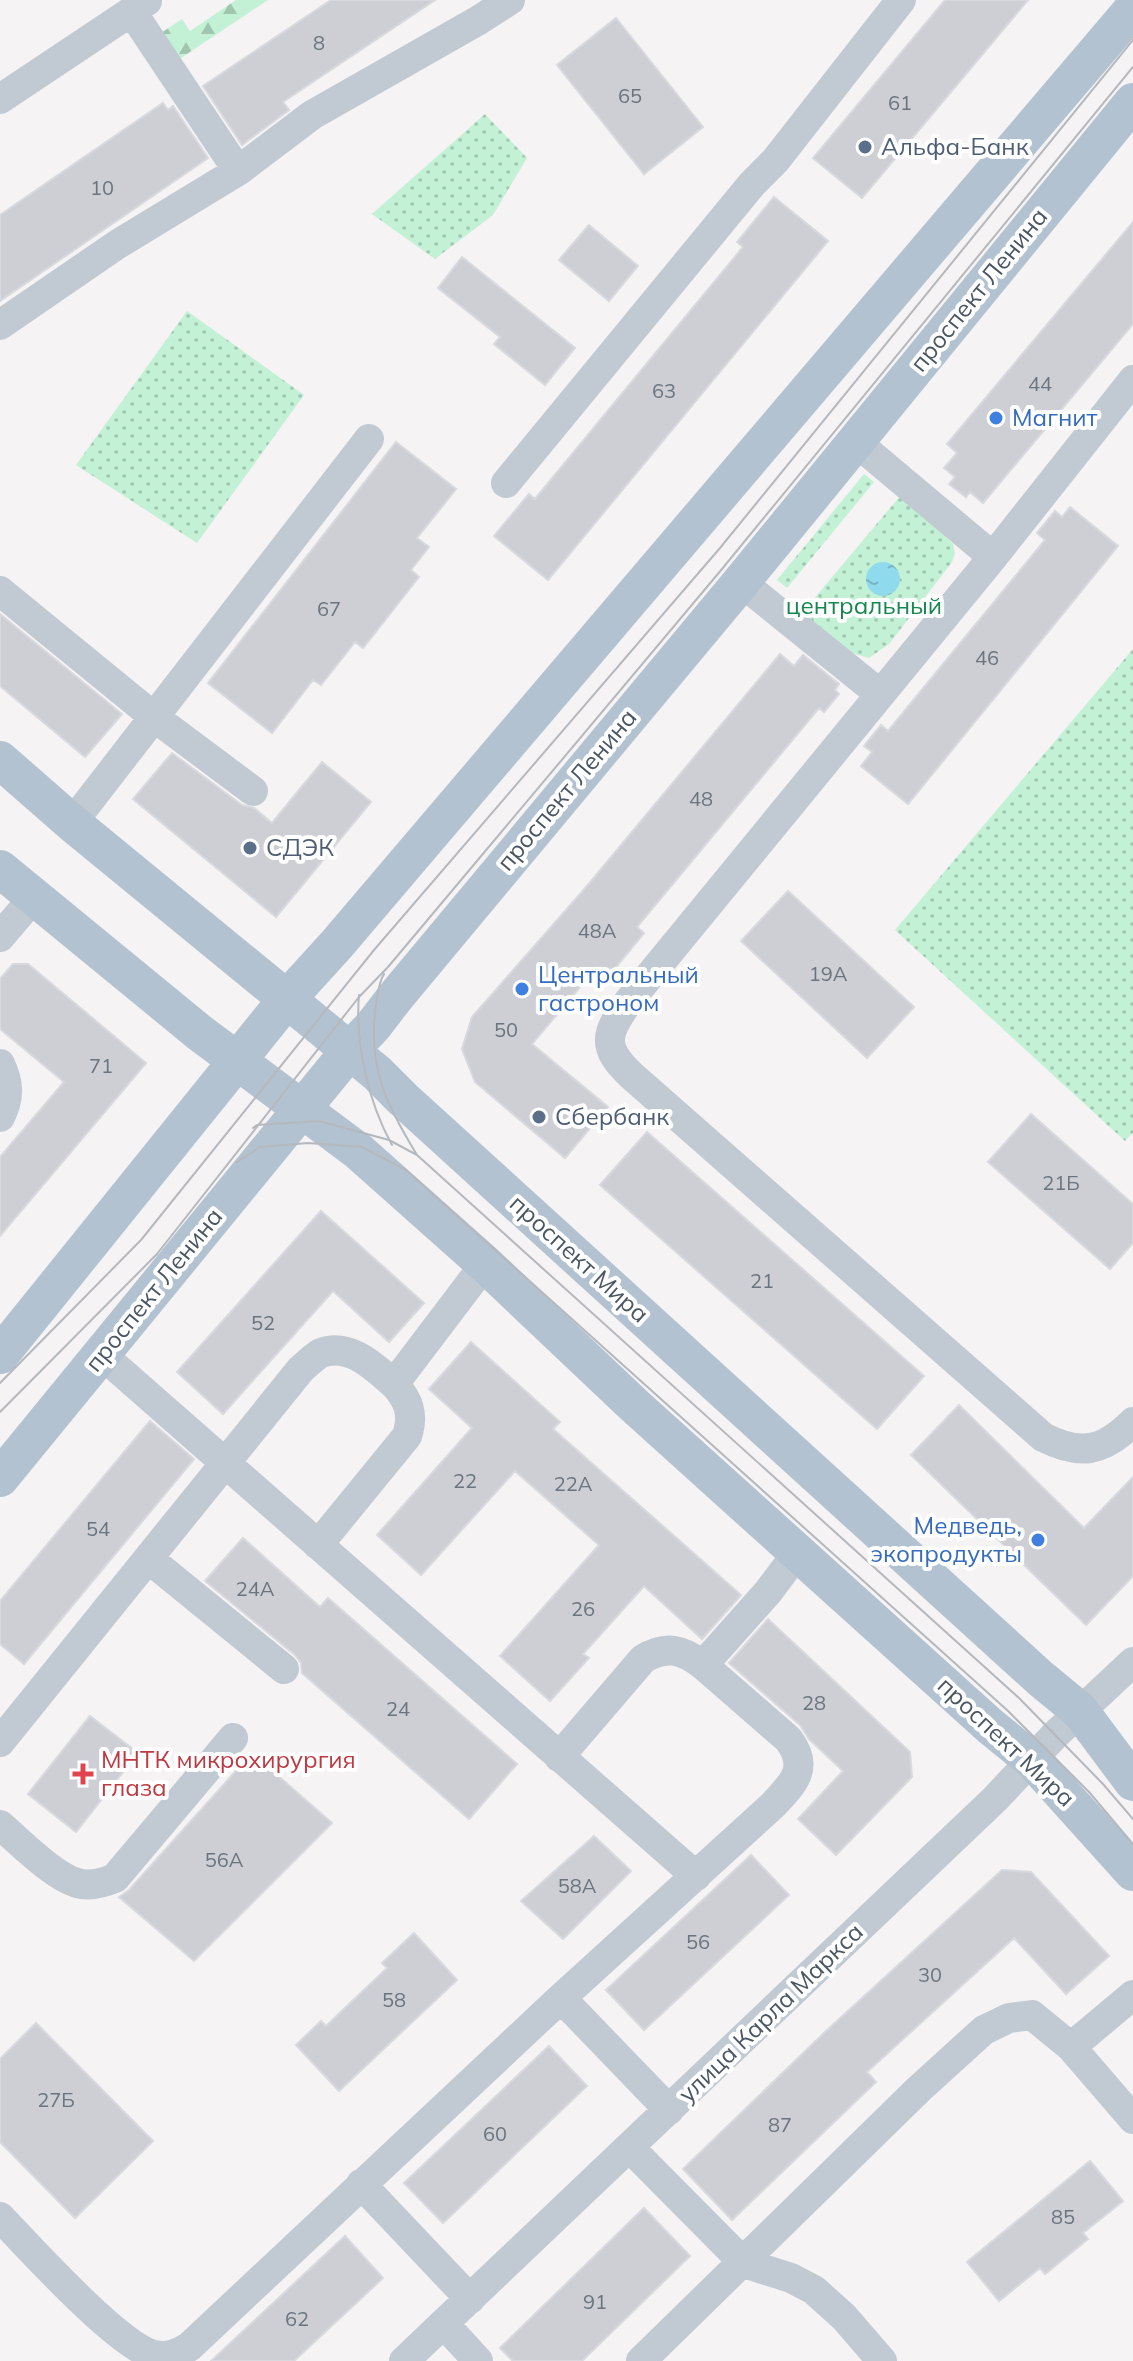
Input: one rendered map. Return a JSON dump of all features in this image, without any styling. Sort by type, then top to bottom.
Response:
[{"type":"main road","points":[[0,1355],[287,999],[1133,9]]},
{"type":"main road","name":"проспект Ленина","points":[[0,1478],[351,1049],[741,582],[1133,102]]},
{"type":"main road","name":"проспект Мира","points":[[0,760],[72,823],[351,1049],[1028,1668],[1080,1711],[1133,1782]]},
{"type":"main road","name":"проспект Мира","points":[[0,869],[235,1061],[358,1151],[485,1264],[635,1406],[990,1726],[1033,1761],[1133,1872]]},
{"type":"street","points":[[0,325],[118,244],[238,171],[312,115],[510,0]]},
{"type":"street","points":[[506,483],[752,184],[775,161],[901,0]]},
{"type":"street","points":[[0,99],[140,6],[238,171]]},
{"type":"street","points":[[1133,380],[993,557],[629,1001],[613,1023],[608,1044],[616,1061],[632,1076],[1043,1437],[1078,1451],[1123,1432],[1133,1422]]},
{"type":"street","points":[[72,823],[369,439]]},
{"type":"street","points":[[856,442],[993,557]]},
{"type":"street","points":[[741,582],[880,694]]},
{"type":"street","points":[[0,591],[154,717],[253,791]]},
{"type":"street","points":[[0,937],[34,897]]},
{"type":"street","points":[[0,1064],[7,1080],[8,1093],[0,1117]]},
{"type":"street","points":[[394,1384],[485,1264]]},
{"type":"street","points":[[0,1742],[301,1369],[322,1353],[347,1352],[367,1361],[406,1396],[411,1423],[407,1436],[318,1545]]},
{"type":"street","points":[[101,1354],[696,1876]]},
{"type":"street","points":[[703,1665],[768,1592],[798,1552]]},
{"type":"street","points":[[149,1559],[284,1669]]},
{"type":"street","points":[[0,2217],[71,2289],[127,2339],[151,2354],[174,2356],[189,2347],[789,1789],[800,1762],[799,1752],[788,1739],[703,1665],[675,1649],[657,1650],[643,1659],[559,1757]]},
{"type":"street","name":"улица Карла Маркса","points":[[404,2361],[630,2148],[1133,1662]]},
{"type":"street","points":[[0,1825],[60,1874],[77,1883],[103,1883],[115,1878],[233,1738]]},
{"type":"street","points":[[1071,2047],[1133,1995]]},
{"type":"street","points":[[561,1998],[669,2110]]},
{"type":"street","points":[[641,2361],[919,2089],[984,2030],[1009,2018],[1032,2015],[1071,2047],[1133,2119]]},
{"type":"street","points":[[630,2148],[744,2263],[791,2278],[814,2290],[844,2317],[882,2361]]},
{"type":"street","points":[[361,2184],[470,2299]]},
{"type":"street","points":[[444,2324],[478,2361]]},
{"type":"green space","points":[[236,0],[268,0],[166,68],[155,37],[182,19],[190,31]]},
{"type":"green space","points":[[485,114],[527,158],[493,215],[435,259],[372,214]]},
{"type":"green space","points":[[187,311],[304,395],[197,543],[76,465]]},
{"type":"green space","points":[[864,474],[874,482],[787,588],[777,580]]},
{"type":"green space","name":"центральный","points":[[901,495],[953,544],[955,553],[952,562],[889,644],[869,658],[848,652],[802,613]]},
{"type":"green space","points":[[1133,649],[1133,1133],[1125,1141],[895,930]]},
{"type":"water","name":"центральный","points":[[883,562],[895,567],[900,579],[895,591],[883,596],[871,591],[866,579],[871,567]]},
{"type":"building","points":[[331,0],[435,0],[283,102],[289,110],[242,145],[203,86]]},
{"type":"building","points":[[945,0],[1028,0],[862,198],[813,158]]},
{"type":"building","points":[[616,18],[703,127],[644,174],[557,65]]},
{"type":"building","points":[[163,103],[168,110],[173,106],[208,158],[0,301],[0,215]]},
{"type":"building","points":[[774,197],[828,241],[548,580],[494,536],[529,494],[535,499],[743,247],[737,242]]},
{"type":"building","points":[[1133,222],[1133,324],[983,503],[970,492],[966,497],[949,484],[955,477],[944,468],[957,453],[947,444]]},
{"type":"building","points":[[589,225],[638,266],[609,301],[559,260]]},
{"type":"building","points":[[462,257],[575,348],[545,385],[494,344],[500,337],[438,288]]},
{"type":"building","points":[[396,442],[456,489],[417,538],[429,547],[411,570],[419,577],[363,648],[355,642],[321,685],[313,680],[272,733],[208,683]]},
{"type":"building","points":[[1070,507],[1118,546],[908,804],[861,766],[872,752],[864,746],[881,725],[888,731],[1045,540],[1037,533],[1055,511],[1062,517]]},
{"type":"building","points":[[0,614],[122,714],[85,757],[0,686]]},
{"type":"building","points":[[780,654],[794,666],[803,655],[839,684],[835,690],[839,694],[824,712],[819,708],[637,927],[644,933],[608,977],[597,967],[532,1044],[608,1107],[565,1158],[475,1082],[462,1049],[472,1017],[587,886]]},
{"type":"building","points":[[172,753],[242,805],[254,808],[272,823],[322,762],[371,802],[276,917],[133,799]]},
{"type":"building","points":[[788,891],[914,1007],[867,1058],[741,941]]},
{"type":"building","points":[[13,964],[28,964],[146,1063],[0,1236],[0,1157],[64,1082],[0,1029],[0,979]]},
{"type":"building","points":[[1031,1114],[1133,1204],[1133,1243],[1110,1269],[988,1162]]},
{"type":"building","points":[[647,1132],[924,1376],[877,1429],[600,1185]]},
{"type":"building","points":[[321,1211],[424,1303],[389,1342],[333,1291],[223,1414],[177,1372]]},
{"type":"building","points":[[471,1342],[560,1422],[553,1429],[741,1595],[702,1639],[644,1586],[583,1654],[589,1658],[550,1701],[500,1656],[599,1545],[515,1471],[421,1575],[377,1535],[472,1428],[429,1389]]},
{"type":"building","points":[[959,1405],[1084,1528],[1133,1477],[1133,1576],[1086,1625],[911,1455]]},
{"type":"building","points":[[150,1421],[194,1459],[24,1664],[0,1644],[0,1601]]},
{"type":"building","points":[[243,1538],[320,1607],[328,1598],[517,1764],[469,1819],[302,1673],[301,1663],[295,1655],[205,1581]]},
{"type":"building","points":[[768,1619],[910,1752],[912,1777],[836,1855],[798,1819],[843,1771],[809,1739],[800,1725],[729,1663]]},
{"type":"building","name":"МНТК микрохирургия глаза","points":[[90,1716],[138,1753],[76,1832],[28,1794]]},
{"type":"building","points":[[252,1753],[332,1823],[194,1961],[119,1897],[129,1890]]},
{"type":"building","points":[[594,1836],[631,1871],[563,1939],[521,1901]]},
{"type":"building","points":[[751,1855],[789,1895],[644,2030],[606,1990]]},
{"type":"building","points":[[1002,1870],[1031,1872],[1109,1956],[1066,1994],[1014,1938],[867,2072],[876,2082],[732,2220],[683,2169],[826,2031]]},
{"type":"building","points":[[414,1933],[457,1980],[339,2091],[296,2045],[321,2021],[326,2026],[387,1968],[382,1963]]},
{"type":"building","points":[[36,2023],[153,2141],[75,2218],[0,2142],[0,2059]]},
{"type":"building","points":[[549,2046],[587,2086],[443,2223],[404,2183]]},
{"type":"building","points":[[1090,2161],[1123,2201],[1083,2233],[1088,2239],[1045,2274],[1040,2268],[999,2301],[967,2262]]},
{"type":"building","points":[[644,2208],[690,2256],[582,2361],[513,2361],[500,2348]]},
{"type":"building","points":[[345,2236],[383,2278],[294,2361],[211,2361]]},
{"type":"tram line","points":[[0,1383],[141,1240],[374,950],[720,548],[1133,40]]},
{"type":"tram line","points":[[0,1412],[157,1254],[359,997],[388,967],[722,569],[1133,67]]},
{"type":"tram line","points":[[384,974],[378,989],[374,1027],[377,1066],[396,1119],[417,1155]]},
{"type":"tram line","points":[[359,995],[359,1033],[365,1072],[376,1110],[392,1145]]},
{"type":"tram line","points":[[253,1128],[257,1125],[319,1121],[389,1140],[417,1155],[1019,1698],[1133,1819]]},
{"type":"tram line","points":[[237,1162],[260,1147],[308,1143],[362,1147],[406,1170],[1007,1710],[1089,1792],[1133,1844]]},
{"type":"place","name":"Альфа-Банк","points":[[865,147]]},
{"type":"place","name":"Магнит","points":[[996,418]]},
{"type":"place","name":"СДЭК","points":[[250,848]]},
{"type":"place","name":"Центральный гастроном","points":[[522,989]]},
{"type":"place","name":"Сбербанк","points":[[539,1117]]},
{"type":"place","name":"Медведь, экопродукты","points":[[1038,1540]]},
{"type":"place","name":"МНТК микрохирургия глаза","points":[[83,1774]]}]
